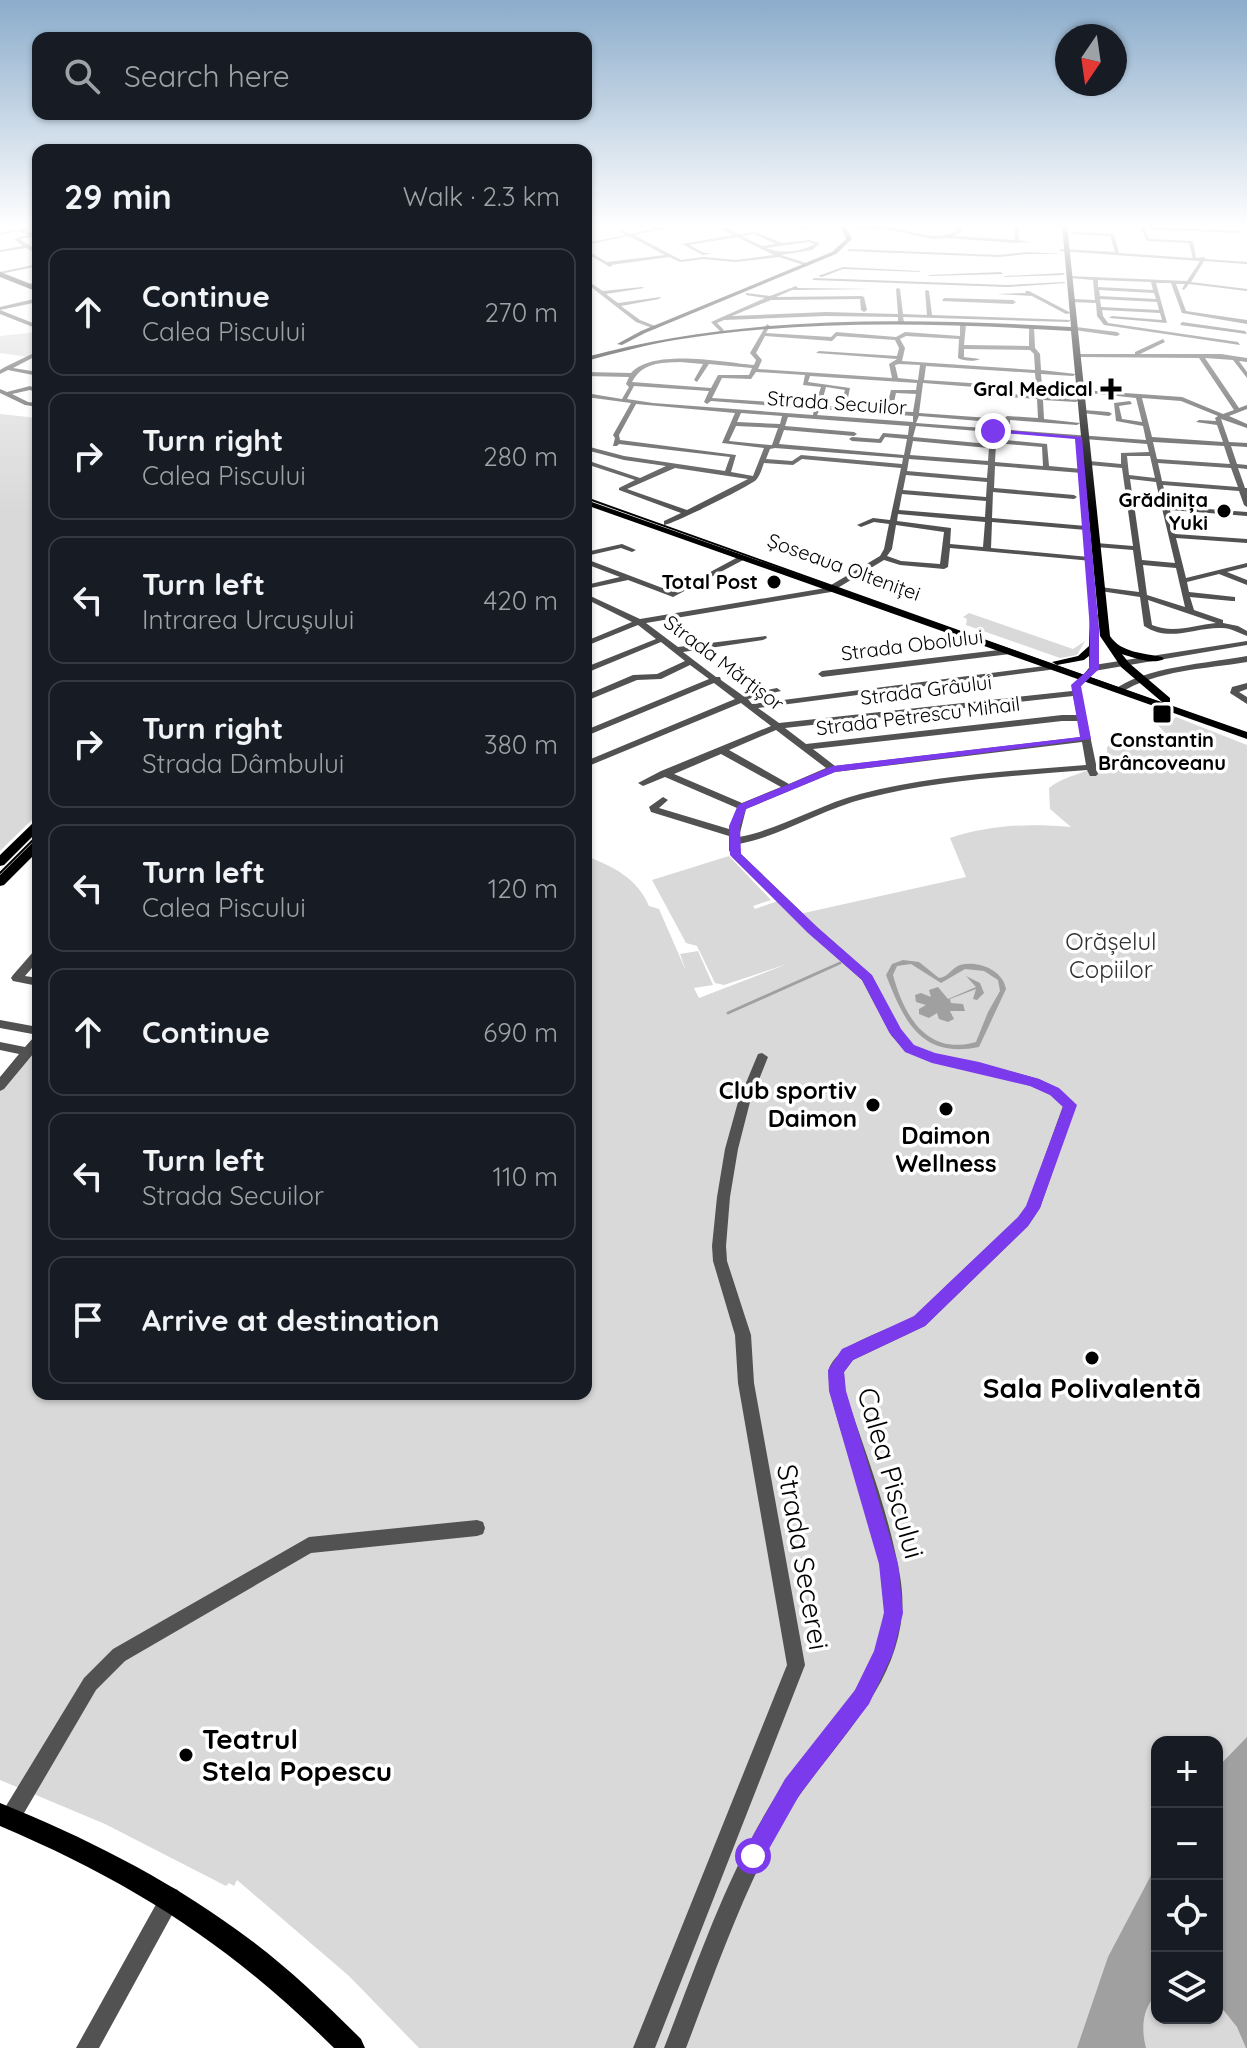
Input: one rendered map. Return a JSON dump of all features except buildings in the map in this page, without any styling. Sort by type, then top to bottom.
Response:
[{"type":"main road","points":[[638,321],[709,332]]},
{"type":"main road","points":[[592,356],[646,330],[678,321]]},
{"type":"main road","points":[[637,335],[643,339],[662,340],[695,321]]},
{"type":"main road","points":[[592,357],[662,340],[767,326],[901,324],[1032,327],[1070,323]]},
{"type":"main road","points":[[1070,323],[1078,355],[1077,423],[1089,463],[1107,642],[1125,665],[1166,700]]},
{"type":"main road","points":[[1070,323],[1076,380],[1082,392],[1084,412],[1082,471],[1094,646],[1089,673]]},
{"type":"main road","name":"Șoseaua Olteniței","points":[[592,496],[1007,652],[1089,673],[1120,688],[1247,736]]},
{"type":"main road","name":"Șoseaua Olteniței","points":[[592,504],[1053,664]]},
{"type":"main road","points":[[1107,642],[1131,654],[1159,659]]},
{"type":"main road","points":[[1053,664],[1077,660],[1094,646]]},
{"type":"main road","name":"Șoseaua Olteniței","points":[[1120,688],[1166,700],[1247,729]]},
{"type":"main road","points":[[0,862],[32,830]]},
{"type":"main road","points":[[0,882],[32,850]]},
{"type":"main road","points":[[5,1816],[94,1855],[171,1897],[262,1961],[352,2048]]},
{"type":"street","points":[[637,335],[638,321],[662,327]]},
{"type":"street","points":[[719,321],[714,323],[721,330]]},
{"type":"street","points":[[1039,321],[1247,353]]},
{"type":"street","points":[[1104,321],[1108,325],[1171,334],[1234,352],[1247,360]]},
{"type":"street","points":[[1142,321],[1165,321]]},
{"type":"street","points":[[1182,324],[1246,331],[1234,352]]},
{"type":"street","points":[[963,325],[961,358],[1038,368],[1076,380]]},
{"type":"street","points":[[703,409],[720,376],[751,377],[759,359],[753,353],[767,326]]},
{"type":"street","points":[[1032,327],[1041,420]]},
{"type":"street","points":[[763,334],[832,339],[836,334],[897,339]]},
{"type":"street","points":[[897,339],[898,335],[905,334],[963,338]]},
{"type":"street","points":[[1130,356],[1165,341],[1171,334]]},
{"type":"street","points":[[895,380],[892,365],[900,360],[902,348],[897,339]]},
{"type":"street","points":[[962,347],[1032,348]]},
{"type":"street","points":[[1078,355],[1201,356],[1234,352]]},
{"type":"street","points":[[1234,352],[1247,376]]},
{"type":"street","points":[[819,353],[923,364],[1038,368]]},
{"type":"street","points":[[0,372],[32,356]]},
{"type":"street","points":[[1201,356],[1237,410]]},
{"type":"street","points":[[623,401],[639,368],[655,364],[706,364],[1001,387],[1008,389],[1009,395],[1076,400]]},
{"type":"street","points":[[697,380],[706,364]]},
{"type":"street","points":[[592,642],[639,622],[835,587],[883,557],[894,523],[923,364]]},
{"type":"street","points":[[7,368],[32,374]]},
{"type":"street","points":[[592,374],[633,375]]},
{"type":"street","points":[[808,374],[805,384],[848,389],[843,409]]},
{"type":"street","points":[[837,386],[840,376]]},
{"type":"street","points":[[629,384],[713,390]]},
{"type":"street","points":[[814,417],[824,385]]},
{"type":"street","points":[[3,392],[32,389]]},
{"type":"street","points":[[889,412],[893,391],[919,392]]},
{"type":"street","points":[[3,392],[25,403],[32,402]]},
{"type":"street","points":[[1082,392],[1140,400]]},
{"type":"street","name":"Strada Secuilor","points":[[592,396],[634,403],[1006,432],[1247,445]]},
{"type":"street","points":[[708,399],[1007,421]]},
{"type":"street","points":[[1140,400],[1190,612]]},
{"type":"street","points":[[1146,424],[1119,421],[1117,403],[1187,400],[1220,419],[1247,505]]},
{"type":"street","points":[[610,455],[617,442],[616,435],[634,403]]},
{"type":"street","points":[[1220,419],[1247,407]]},
{"type":"street","points":[[739,411],[725,443],[849,452],[991,480]]},
{"type":"street","points":[[1084,412],[1109,414]]},
{"type":"street","points":[[667,523],[755,478],[786,415]]},
{"type":"street","points":[[1006,432],[1007,418],[1077,423]]},
{"type":"street","points":[[1199,422],[1220,419],[1247,426]]},
{"type":"street","points":[[1237,422],[1247,419]]},
{"type":"street","points":[[849,452],[857,420]]},
{"type":"street","points":[[733,424],[782,427],[881,441],[884,435],[1045,445],[1046,468]]},
{"type":"street","points":[[727,455],[739,438],[749,435],[753,426]]},
{"type":"street","points":[[987,549],[993,431]]},
{"type":"street","points":[[652,462],[670,437]]},
{"type":"street","points":[[617,442],[688,449],[736,458],[727,474]]},
{"type":"street","points":[[688,449],[673,466],[621,489],[688,513]]},
{"type":"street","points":[[592,450],[755,478]]},
{"type":"street","points":[[834,460],[836,451]]},
{"type":"street","points":[[1229,624],[1173,632],[1155,631],[1148,626],[1141,595],[1123,453],[1247,467]]},
{"type":"street","points":[[762,461],[793,463],[801,457],[905,465],[992,464],[1024,475],[1046,468],[1082,471]]},
{"type":"street","points":[[1089,463],[1124,466]]},
{"type":"street","points":[[592,464],[640,480]]},
{"type":"street","points":[[1024,475],[1024,492]]},
{"type":"street","points":[[1126,477],[1244,490]]},
{"type":"street","points":[[899,492],[1024,492],[1074,497]]},
{"type":"street","points":[[1128,495],[1163,498]]},
{"type":"street","points":[[1166,508],[1247,514]]},
{"type":"street","points":[[896,512],[1086,528]]},
{"type":"street","points":[[861,525],[873,520],[948,530],[944,567],[900,563],[883,557]]},
{"type":"street","points":[[1172,536],[1247,541]]},
{"type":"street","points":[[1096,545],[1136,548]]},
{"type":"street","points":[[592,553],[622,546],[632,550]]},
{"type":"street","points":[[947,546],[1089,559]]},
{"type":"street","points":[[592,563],[673,595],[743,558]]},
{"type":"street","points":[[1138,562],[1179,566]]},
{"type":"street","points":[[1183,581],[1247,565]]},
{"type":"street","points":[[592,569],[601,567]]},
{"type":"street","points":[[1220,572],[1247,583]]},
{"type":"street","points":[[592,586],[627,578]]},
{"type":"street","points":[[1100,589],[1141,595],[1229,624],[1247,634]]},
{"type":"street","points":[[1186,594],[1232,599]]},
{"type":"street","name":"Strada Mărțișor","points":[[592,599],[639,622],[833,769]]},
{"type":"street","points":[[592,606],[600,603]]},
{"type":"street","points":[[677,650],[763,638]]},
{"type":"street","points":[[592,668],[662,639]]},
{"type":"street","points":[[663,800],[654,809],[735,837],[770,835],[817,813],[863,797],[964,780],[1092,770],[1076,685],[1089,673],[1247,643]]},
{"type":"street","name":"Strada Obolului","points":[[822,674],[1007,652]]},
{"type":"street","points":[[1120,688],[1141,680],[1247,659]]},
{"type":"street","points":[[592,695],[636,677],[658,677],[692,661]]},
{"type":"street","points":[[753,706],[1053,664]]},
{"type":"street","points":[[1023,670],[1032,695]]},
{"type":"street","points":[[592,731],[717,679]]},
{"type":"street","points":[[1247,686],[1237,688],[1234,693],[1247,701]]},
{"type":"street","points":[[592,761],[743,698],[777,691]]},
{"type":"street","name":"Strada Grâului","points":[[643,783],[779,726],[1032,695],[1077,693]]},
{"type":"street","name":"Strada Petrescu Mihail","points":[[806,747],[1035,720],[1082,718]]},
{"type":"street","points":[[664,773],[742,807],[833,769],[1086,739]]},
{"type":"street","points":[[720,749],[787,787]]},
{"type":"street","points":[[735,837],[742,807]]},
{"type":"street","name":"Calea Piscului","points":[[675,2048],[753,1856],[793,1787],[862,1697],[890,1633],[892,1579],[837,1391],[836,1370],[848,1355],[920,1321],[1023,1222],[1033,1208],[1070,1105],[1055,1092],[1035,1082],[932,1058],[909,1048],[895,1032],[867,978],[741,861],[733,849],[735,837]]},
{"type":"street","points":[[32,961],[17,978],[32,981]]},
{"type":"street","points":[[0,1024],[32,1030]]},
{"type":"street","points":[[0,1046],[28,1052]]},
{"type":"street","points":[[0,1086],[32,1047]]},
{"type":"street","name":"Strada Secerei","points":[[644,2048],[796,1665],[746,1383],[743,1335],[720,1261],[719,1246],[735,1127],[762,1057]]},
{"type":"street","points":[[5,1816],[90,1684],[119,1655],[309,1545],[477,1528]]},
{"type":"street","points":[[87,2048],[171,1897]]},
{"type":"green space","points":[[32,333],[32,355],[0,353],[0,336]]},
{"type":"green space","points":[[0,414],[32,417],[32,820],[0,851]]},
{"type":"green space","points":[[969,613],[1073,649],[1085,641],[1077,655],[1060,658],[966,625],[967,619],[963,617]]},
{"type":"green space","name":"Orășelul Copiilor","points":[[1176,717],[1247,745],[1247,2048],[419,2048],[349,1976],[237,1880],[234,1886],[229,1883],[226,1886],[105,1824],[0,1780],[0,1088],[32,1050],[32,1400],[592,1400],[592,859],[624,875],[638,888],[649,906],[659,909],[686,971],[680,954],[698,951],[713,985],[694,988],[699,998],[787,964],[724,985],[715,983],[697,946],[686,943],[652,880],[729,856],[771,900],[753,906],[755,909],[778,901],[827,949],[795,915],[966,877],[950,838],[1010,826],[1071,827],[1050,809],[1049,788],[1101,764],[1107,759],[1107,747],[1115,740],[1169,737],[1155,722],[1158,720],[1168,724]]},
{"type":"shaded area","points":[[903,960],[919,962],[939,978],[967,964],[982,965],[995,972],[1006,989],[979,1047],[943,1047],[929,1042],[918,1033],[900,1007],[886,975],[892,964]],"holes":[[[911,964],[941,983],[965,969],[984,971],[998,980],[1000,991],[976,1042],[959,1045],[931,1038],[911,1018],[893,975],[897,966]]]},
{"type":"shaded area","points":[[966,976],[980,983],[984,993],[977,1000],[973,999],[976,989],[950,999],[951,1003],[963,1004],[965,1011],[950,1011],[954,1019],[948,1022],[939,1019],[937,1013],[929,1018],[919,1014],[919,1009],[926,1005],[916,1002],[915,995],[921,993],[931,997],[929,990],[938,987],[948,999],[976,987]]},
{"type":"shaded area","points":[[1247,1737],[1247,2048],[1237,2027],[1223,2010],[1223,1762]]},
{"type":"shaded area","points":[[1151,1875],[1151,2002],[1144,2019],[1146,2048],[1077,2048],[1108,1957]]},
{"type":"waterway","points":[[728,1013],[840,963]]},
{"type":"tram line","points":[[592,500],[1247,734]]},
{"type":"tram line","points":[[0,873],[32,841]]},
{"type":"place","name":"Gral Medical","points":[[1111,389]]},
{"type":"place","name":"Grădinița Yuki","points":[[1224,511]]},
{"type":"place","name":"Total Post","points":[[774,582]]},
{"type":"place","name":"Constantin Brâncoveanu","points":[[1162,714]]},
{"type":"place","name":"Club sportiv Daimon","points":[[873,1105]]},
{"type":"place","name":"Daimon Wellness","points":[[946,1109]]},
{"type":"place","name":"Sala Polivalentă","points":[[1092,1358]]},
{"type":"place","name":"Teatrul Stela Popescu","points":[[186,1755]]},
{"type":"route","points":[[753,1856],[793,1787],[862,1697],[890,1633],[894,1594],[889,1564],[837,1391],[836,1370],[848,1355],[920,1321],[1023,1222],[1033,1208],[1070,1105],[1055,1092],[1035,1082],[932,1058],[909,1048],[895,1032],[867,978],[736,855],[733,849],[736,841],[734,826],[742,807],[833,769],[1086,739],[1076,685],[1094,669],[1094,629],[1079,437],[993,431]]}]
